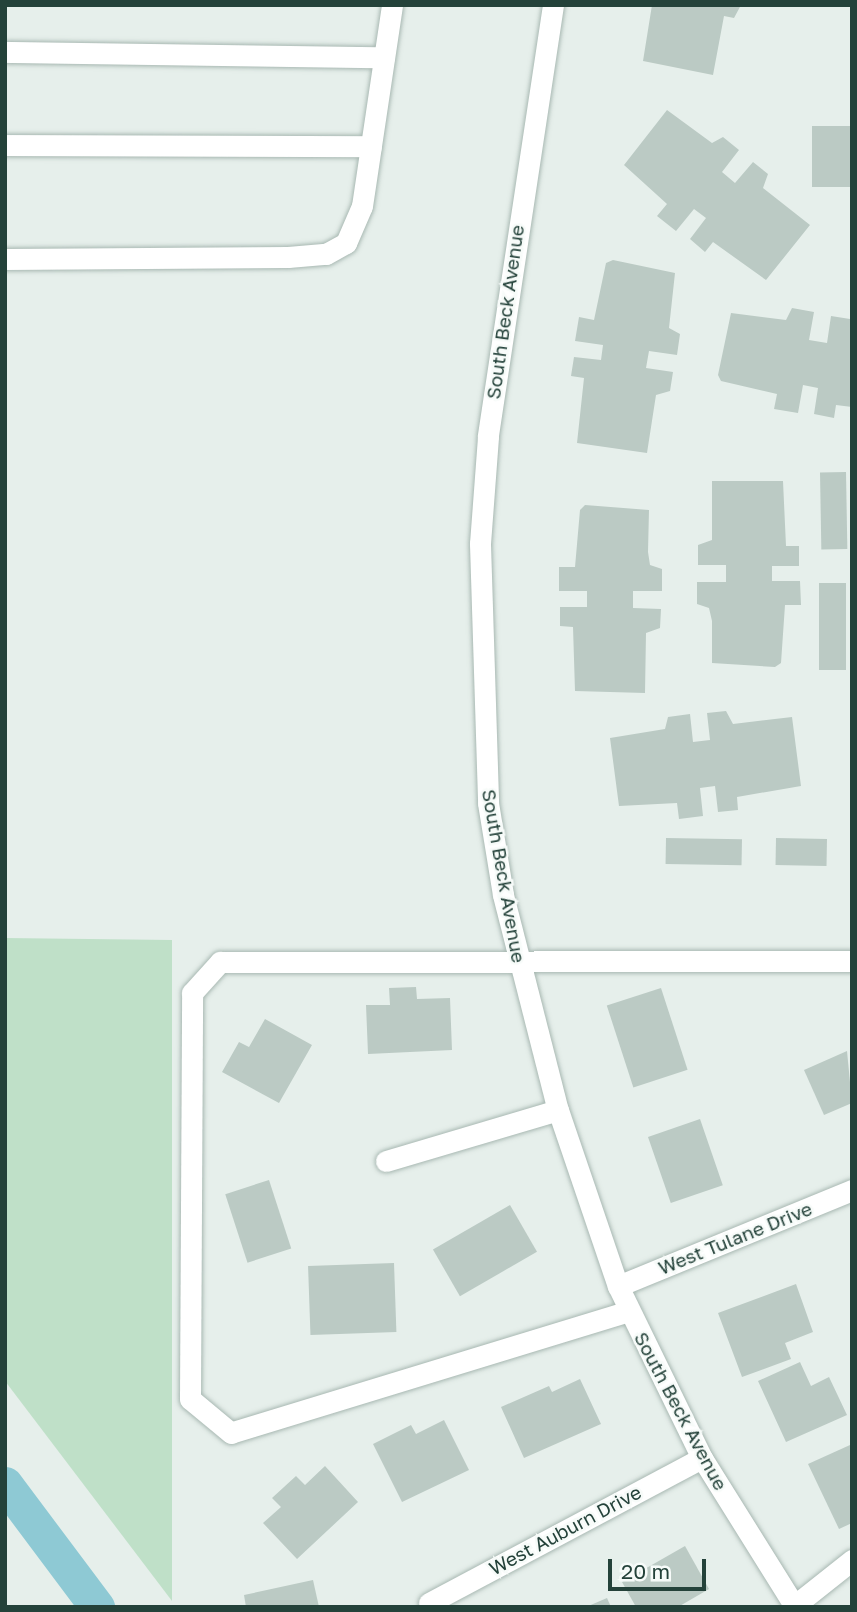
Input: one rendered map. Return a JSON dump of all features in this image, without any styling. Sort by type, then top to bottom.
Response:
[{"type":"street","points":[[5,259],[326,254],[353,232],[371,146],[392,5]]},
{"type":"street","name":"South Beck Avenue","points":[[553,5],[499,349],[480,544],[488,803],[518,959],[558,1110],[618,1286],[702,1458],[794,1606]]},
{"type":"street","points":[[5,52],[384,57]]},
{"type":"street","points":[[5,145],[371,146]]},
{"type":"street","points":[[629,1311],[231,1433],[190,1399],[192,993],[220,962],[518,959],[852,961]]},
{"type":"street","points":[[386,1161],[558,1110]]},
{"type":"street","name":"West Tulane Drive","points":[[618,1286],[852,1190]]},
{"type":"street","name":"West Auburn Drive","points":[[429,1603],[702,1458]]},
{"type":"street","points":[[794,1606],[852,1560]]},
{"type":"green space","points":[[5,938],[172,940],[172,1601],[5,1381]]},
{"type":"building","points":[[652,5],[741,5],[734,18],[724,16],[713,75],[643,61]]},
{"type":"building","points":[[667,110],[712,143],[723,137],[739,150],[722,172],[735,183],[753,162],[768,174],[763,188],[810,225],[766,280],[713,242],[705,252],[690,239],[706,218],[694,209],[676,231],[657,216],[667,204],[624,165]]},
{"type":"building","points":[[812,126],[852,126],[852,187],[812,187]]},
{"type":"building","points":[[613,260],[675,273],[669,328],[680,334],[677,355],[649,351],[646,368],[673,372],[670,391],[656,395],[647,453],[577,443],[584,378],[571,376],[574,357],[601,360],[603,345],[575,341],[579,317],[594,320],[606,263]]},
{"type":"building","points":[[792,308],[814,312],[809,340],[827,343],[831,316],[850,319],[852,407],[836,405],[834,418],[814,414],[818,388],[803,385],[798,413],[774,409],[777,394],[721,381],[718,375],[731,313],[786,320]]},
{"type":"building","points":[[820,472],[846,472],[847,549],[821,549]]},
{"type":"building","points":[[712,481],[783,481],[786,546],[799,546],[799,566],[772,566],[772,581],[800,581],[801,605],[785,605],[781,663],[775,667],[712,663],[712,621],[709,608],[697,604],[697,582],[726,582],[726,565],[698,565],[698,545],[712,540]]},
{"type":"building","points":[[585,505],[649,510],[650,565],[662,569],[662,591],[633,591],[633,608],[661,609],[660,628],[646,633],[645,693],[575,691],[573,627],[560,626],[560,607],[587,607],[587,591],[559,591],[559,567],[575,567],[580,510]]},
{"type":"building","points":[[819,583],[846,583],[846,670],[819,670]]},
{"type":"building","points":[[726,711],[733,724],[792,717],[801,786],[737,797],[738,810],[718,812],[715,786],[700,788],[703,816],[679,819],[677,803],[619,806],[610,738],[665,729],[668,717],[690,714],[693,742],[710,740],[707,713]]},
{"type":"building","points":[[666,838],[742,839],[742,865],[666,864]]},
{"type":"building","points":[[776,838],[827,839],[827,866],[776,865]]},
{"type":"building","points":[[416,987],[417,999],[450,998],[452,1050],[368,1054],[366,1005],[390,1005],[389,988]]},
{"type":"building","points":[[661,988],[688,1070],[633,1087],[607,1006]]},
{"type":"building","points":[[265,1019],[312,1045],[279,1103],[222,1072],[239,1042],[249,1047]]},
{"type":"building","points":[[847,1051],[852,1103],[824,1115],[804,1070]]},
{"type":"building","points":[[700,1119],[723,1185],[671,1203],[648,1137]]},
{"type":"building","points":[[269,1180],[291,1248],[248,1263],[225,1194]]},
{"type":"building","points":[[510,1205],[537,1252],[460,1296],[433,1250]]},
{"type":"building","points":[[394,1263],[396,1332],[310,1335],[308,1266]]},
{"type":"building","points":[[796,1284],[813,1332],[785,1343],[791,1359],[742,1377],[718,1313]]},
{"type":"building","points":[[800,1362],[811,1386],[829,1377],[847,1415],[786,1442],[758,1381]]},
{"type":"building","points":[[580,1379],[601,1424],[524,1458],[501,1407],[549,1386],[552,1392]]},
{"type":"building","points":[[444,1420],[469,1470],[402,1502],[373,1444],[411,1425],[416,1434]]},
{"type":"building","points":[[850,1445],[852,1523],[839,1529],[808,1464]]},
{"type":"building","points":[[325,1466],[358,1502],[297,1559],[263,1523],[281,1507],[272,1498],[296,1476],[305,1485]]},
{"type":"building","points":[[685,1546],[709,1589],[678,1607],[636,1607],[622,1582]]},
{"type":"building","points":[[313,1580],[319,1607],[246,1607],[244,1595]]},
{"type":"building","points":[[607,1598],[611,1607],[586,1607]]},
{"type":"waterway","points":[[5,1484],[97,1607]]}]
